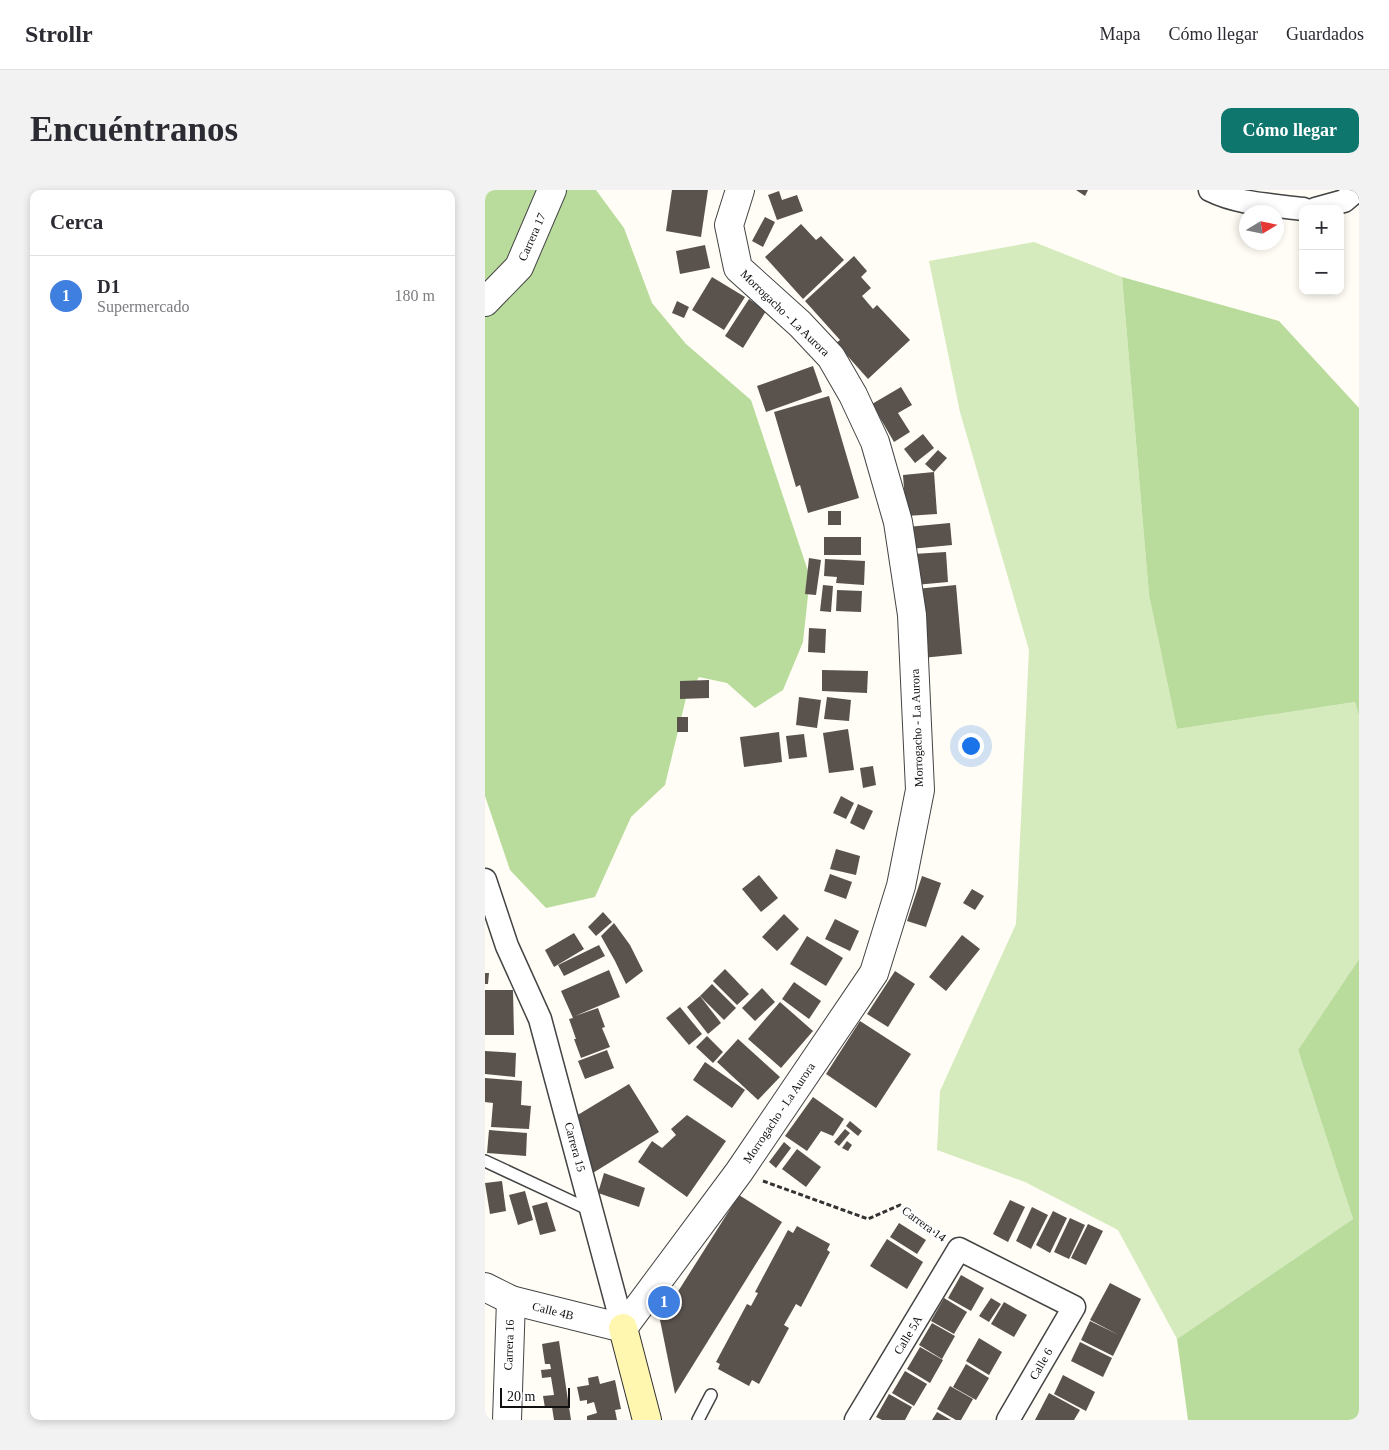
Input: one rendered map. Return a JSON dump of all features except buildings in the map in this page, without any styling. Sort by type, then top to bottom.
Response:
[{"type":"main road","name":"Carrera 15","points":[[623,1328],[647,1420]]},
{"type":"street","name":"Carrera 17","points":[[485,302],[519,267],[552,190]]},
{"type":"street","name":"Morrogacho - La Aurora","points":[[623,1328],[739,1172],[873,973],[901,886],[920,790],[912,615],[898,522],[875,442],[853,395],[831,357],[800,324],[738,268],[729,225],[740,190]]},
{"type":"street","points":[[1210,190],[1242,201],[1299,208]]},
{"type":"street","points":[[1330,205],[1345,201],[1357,190]]},
{"type":"street","name":"Carrera 15","points":[[485,880],[507,946],[540,1019],[623,1328]]},
{"type":"street","name":"Carrera 14","points":[[959,1249],[1074,1307]]},
{"type":"street","name":"Calle 5A","points":[[856,1420],[959,1249]]},
{"type":"street","name":"Calle 4B","points":[[485,1287],[511,1300],[623,1328]]},
{"type":"street","name":"Carrera 16","points":[[507,1420],[511,1300]]},
{"type":"street","name":"Calle 6","points":[[1008,1420],[1074,1307]]},
{"type":"lane","points":[[485,1161],[593,1212]]},
{"type":"lane","points":[[698,1420],[711,1395]]},
{"type":"path","name":"Carrera 14","points":[[739,1172],[869,1220],[900,1205],[928,1228],[959,1249]]},
{"type":"green space","points":[[485,190],[596,190],[624,228],[652,303],[686,344],[751,400],[810,577],[803,642],[783,690],[755,708],[727,683],[699,677],[686,698],[665,785],[631,817],[595,897],[546,908],[510,870],[485,796]]},
{"type":"green space","points":[[1034,242],[1122,277],[1149,595],[1177,729],[1355,702],[1359,716],[1359,959],[1298,1050],[1353,1219],[1177,1339],[1118,1230],[1025,1182],[937,1150],[940,1091],[1016,924],[1029,650],[960,412],[929,261]]},
{"type":"green space","points":[[1122,277],[1279,321],[1359,408],[1359,716],[1355,702],[1177,729],[1149,595]]},
{"type":"green space","points":[[1359,959],[1359,1420],[1188,1420],[1177,1339],[1353,1219],[1298,1050]]},
{"type":"place","name":"D1","points":[[664,1302]]}]
